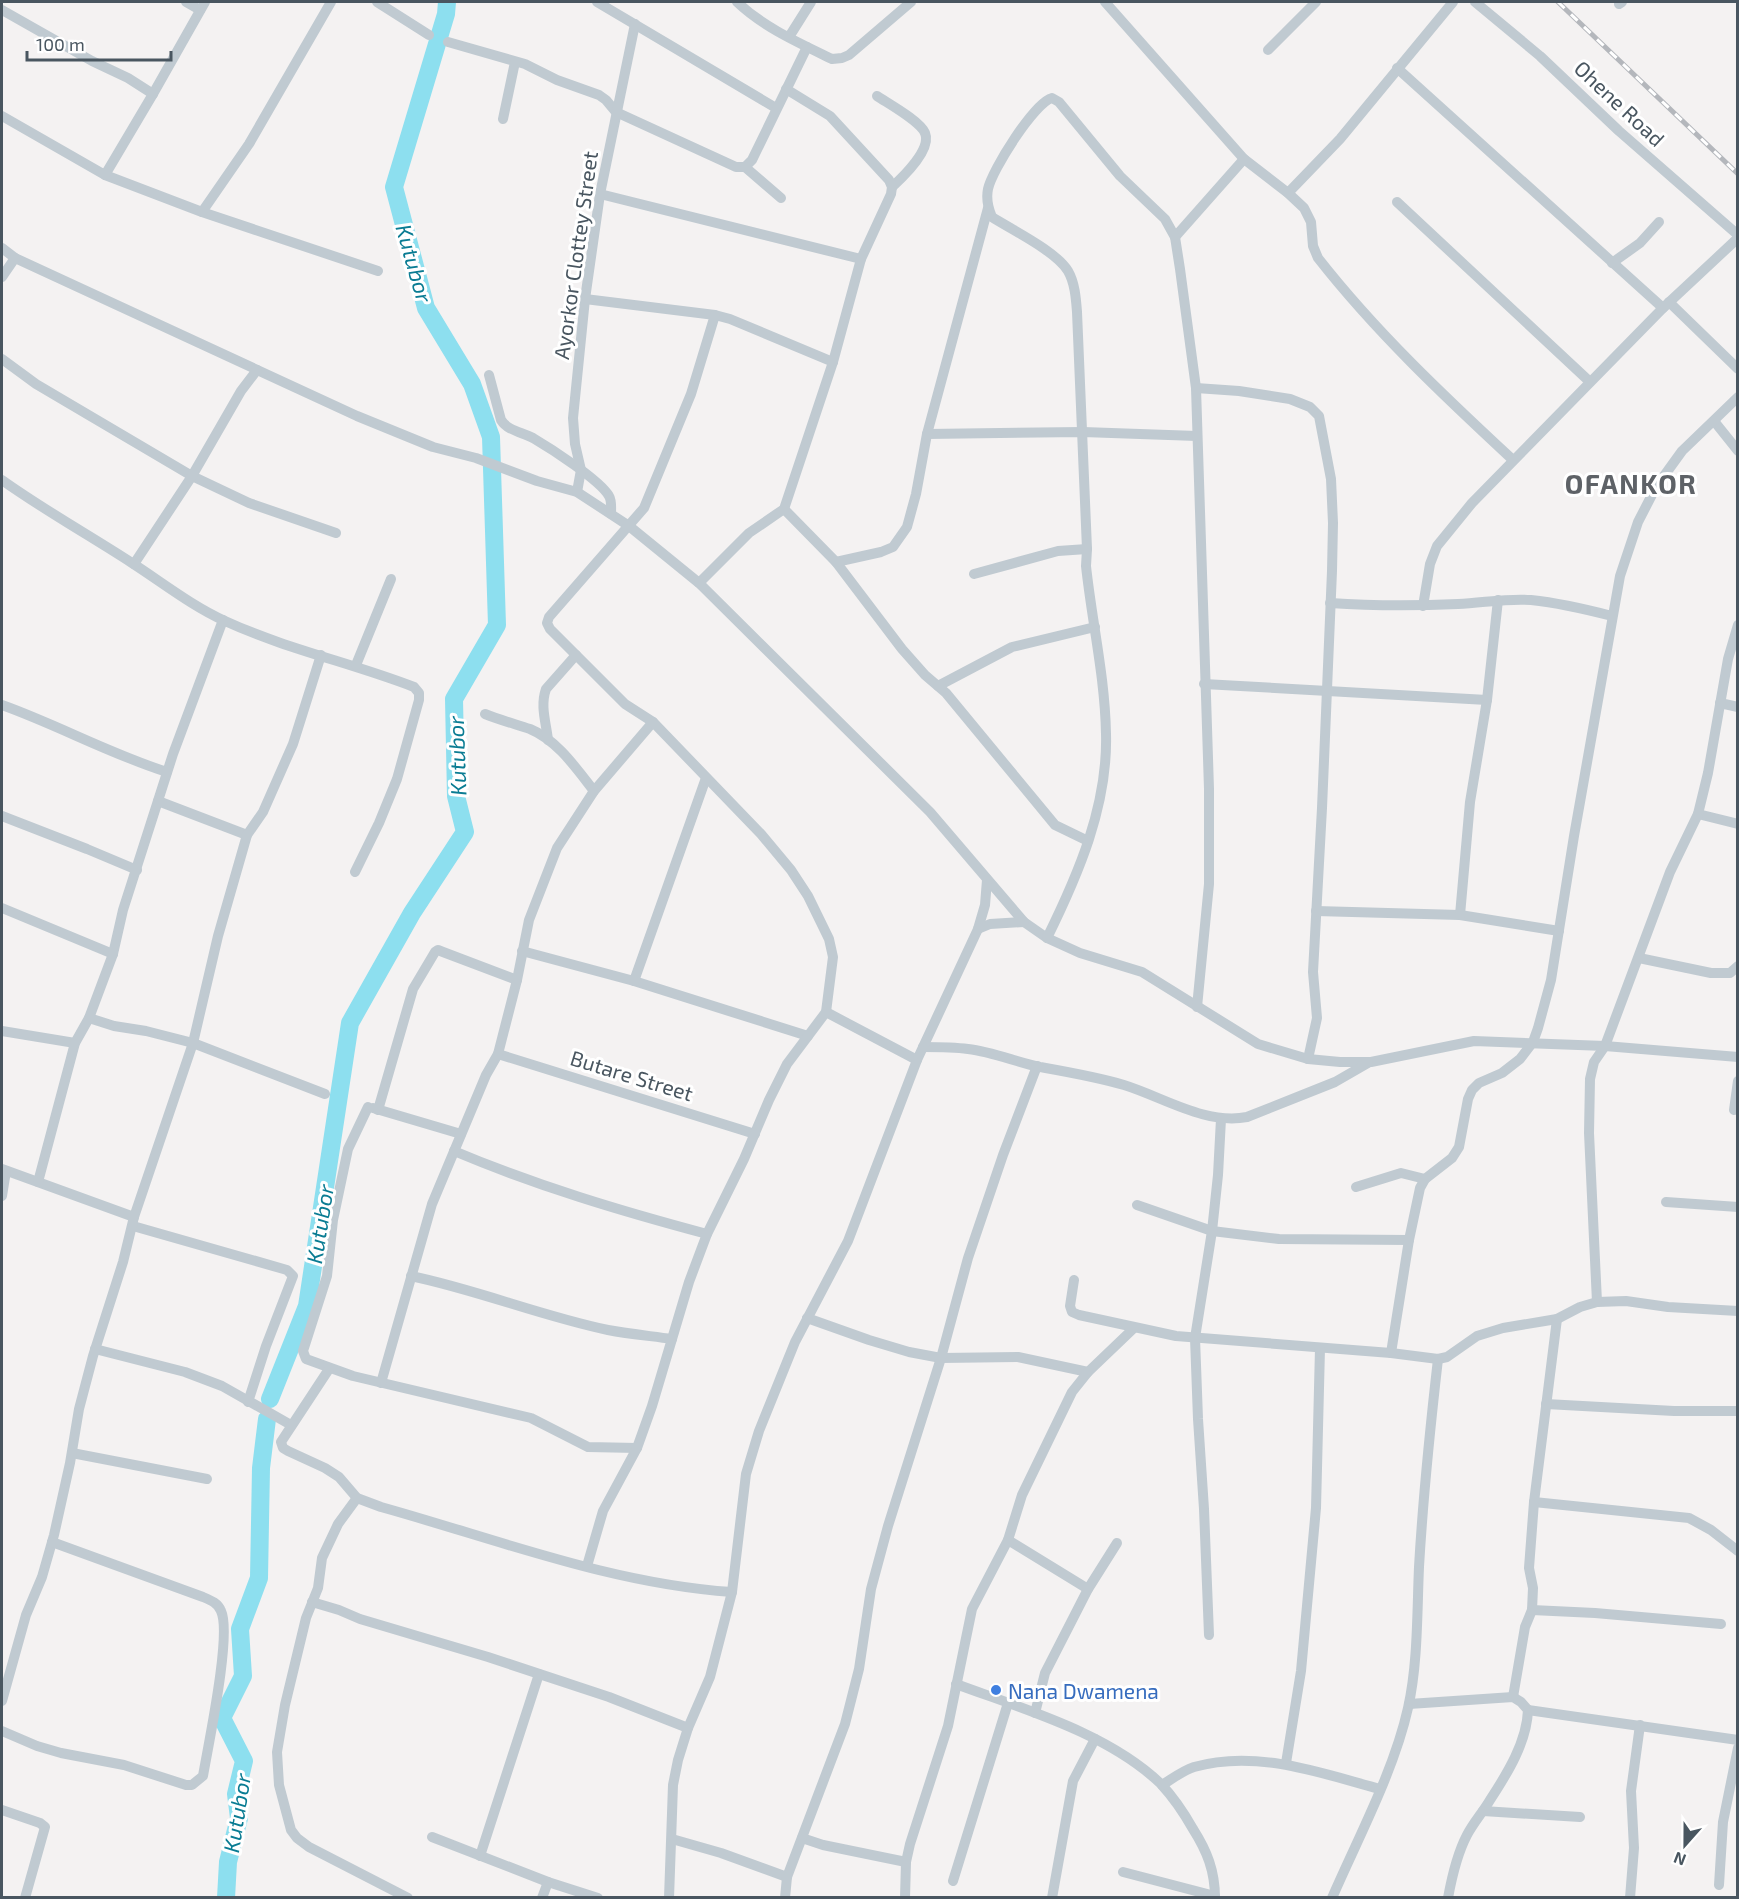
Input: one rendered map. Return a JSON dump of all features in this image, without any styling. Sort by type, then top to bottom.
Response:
[{"type":"street","points":[[105,175],[202,6],[186,2]]},
{"type":"street","points":[[202,212],[249,144],[331,2]]},
{"type":"street","points":[[377,2],[429,35]]},
{"type":"street","points":[[597,2],[776,108]]},
{"type":"street","points":[[737,2],[750,14],[832,59],[849,55],[911,2]]},
{"type":"street","points":[[789,37],[811,2]]},
{"type":"street","points":[[1106,2],[1244,159],[1288,192],[1304,208],[1311,222],[1313,246],[1318,258],[1383,335],[1450,403],[1513,460]]},
{"type":"street","points":[[1268,50],[1316,2]]},
{"type":"street","points":[[1288,192],[1340,139],[1453,2]]},
{"type":"street","name":"Ohene Road","points":[[1475,2],[1540,56],[1737,237]]},
{"type":"street","points":[[2,10],[92,62],[128,78],[153,94]]},
{"type":"street","name":"Ayorkor Clottey Street","points":[[577,492],[581,470],[575,444],[573,418],[585,299],[600,194],[635,24]]},
{"type":"street","points":[[448,42],[537,69],[556,80],[599,95],[616,112],[736,167],[744,167],[781,198]]},
{"type":"street","points":[[744,167],[752,160],[807,47]]},
{"type":"street","points":[[502,119],[515,62]]},
{"type":"street","points":[[1397,68],[1612,263],[1666,305],[1737,369]]},
{"type":"street","points":[[699,583],[749,533],[784,509],[833,362],[861,259],[891,194],[892,187],[889,180],[830,116],[786,89]]},
{"type":"street","points":[[877,96],[925,132],[925,146],[917,160],[892,187]]},
{"type":"street","points":[[836,562],[881,552],[893,547],[901,538],[910,517],[927,434],[988,208],[988,189],[1002,159],[1029,118],[1045,100],[1052,98],[1059,102],[1120,176],[1166,219],[1175,237],[1196,388],[1209,789],[1209,884],[1197,1007]]},
{"type":"street","points":[[2,116],[105,175],[202,212],[378,271]]},
{"type":"street","points":[[1175,237],[1244,159]]},
{"type":"street","points":[[600,194],[861,259]]},
{"type":"street","points":[[1397,202],[1589,381]]},
{"type":"street","points":[[988,208],[992,216],[1057,258],[1068,272],[1074,288],[1077,312],[1088,549],[1086,566],[1106,734],[1101,791],[1088,841],[1074,882],[1047,938]]},
{"type":"street","points":[[1612,263],[1640,243],[1659,222]]},
{"type":"street","points":[[1423,606],[1430,564],[1437,546],[1472,502],[1589,381],[1737,237]]},
{"type":"street","points":[[2,248],[15,258],[357,416],[433,447],[476,458],[537,481],[577,492],[629,526],[699,583],[930,812],[1023,922],[1047,938],[1080,953],[1142,972],[1258,1044],[1308,1059],[1340,1062],[1371,1062],[1473,1041],[1605,1046],[1737,1057]]},
{"type":"street","points":[[2,277],[15,258]]},
{"type":"street","points":[[585,299],[716,315],[746,325],[833,362]]},
{"type":"street","points":[[587,1566],[603,1511],[637,1448],[689,1282],[707,1234],[787,1064],[826,1012],[833,957],[829,939],[808,896],[791,870],[761,834],[653,722],[625,704],[547,623],[549,617],[644,508],[691,394],[716,315]]},
{"type":"street","points":[[2,359],[36,384],[192,476],[249,503],[336,533]]},
{"type":"street","points":[[134,564],[192,476],[241,391],[257,370]]},
{"type":"street","points":[[489,375],[504,425],[531,437],[581,470],[611,499],[611,514]]},
{"type":"street","points":[[1196,388],[1239,391],[1290,399],[1310,407],[1319,416],[1331,479],[1333,523],[1313,972],[1317,1018],[1308,1059]]},
{"type":"street","points":[[1391,1353],[1409,1240],[1420,1188],[1425,1179],[1452,1158],[1459,1147],[1468,1099],[1472,1090],[1479,1083],[1502,1073],[1520,1059],[1533,1042],[1551,980],[1620,576],[1638,522],[1656,487],[1682,451],[1737,397]]},
{"type":"street","points":[[1714,421],[1737,451]]},
{"type":"street","points":[[927,434],[1083,432],[1197,436]]},
{"type":"street","points":[[2,480],[49,513],[134,564],[188,601],[223,620],[286,646],[356,665],[414,687],[419,693],[419,700],[397,779],[355,872]]},
{"type":"street","points":[[784,509],[836,562],[902,649],[946,693],[1055,825],[1088,841]]},
{"type":"street","points":[[974,574],[1058,551],[1088,549]]},
{"type":"street","points":[[356,665],[391,579]]},
{"type":"street","points":[[1460,915],[1470,802],[1487,700],[1498,600]]},
{"type":"street","points":[[1330,603],[1423,606],[1529,600],[1565,605],[1612,616]]},
{"type":"street","points":[[38,1182],[75,1043],[89,1018],[113,954],[123,910],[167,772],[223,620]]},
{"type":"street","points":[[1597,1302],[1589,1111],[1590,1079],[1594,1062],[1605,1046],[1670,872],[1698,814],[1708,773],[1728,659],[1737,626]]},
{"type":"street","points":[[938,686],[1012,647],[1095,627]]},
{"type":"street","points":[[2,1701],[26,1615],[42,1577],[52,1542],[72,1453],[79,1409],[95,1349],[134,1221],[193,1043],[218,936],[248,835],[262,812],[293,744],[321,655]]},
{"type":"street","points":[[548,740],[543,712],[546,689],[576,655]]},
{"type":"street","points":[[1204,684],[1487,700]]},
{"type":"street","points":[[1720,703],[1737,707]]},
{"type":"street","points":[[2,705],[63,729],[130,760],[167,772]]},
{"type":"street","points":[[485,714],[529,729],[548,740],[569,760],[594,790]]},
{"type":"street","points":[[381,1383],[432,1204],[486,1075],[498,1054],[517,980],[529,920],[557,848],[594,790],[653,722]]},
{"type":"street","points":[[634,981],[706,778]]},
{"type":"street","points":[[158,801],[248,835]]},
{"type":"street","points":[[1698,814],[1737,824]]},
{"type":"street","points":[[2,816],[137,870]]},
{"type":"street","points":[[669,1898],[672,1785],[688,1728],[710,1677],[732,1592],[746,1474],[759,1431],[778,1381],[807,1318],[848,1241],[917,1060],[978,929],[985,905],[987,880]]},
{"type":"street","points":[[2,908],[113,954]]},
{"type":"street","points":[[1316,911],[1460,915],[1559,930]]},
{"type":"street","points":[[978,929],[990,924],[1023,922]]},
{"type":"street","points":[[517,980],[438,950],[413,989],[369,1107],[348,1149],[333,1220],[327,1276],[303,1351],[306,1359],[329,1369],[421,1394],[531,1418],[588,1447],[637,1448]]},
{"type":"street","points":[[522,951],[634,981],[808,1036]]},
{"type":"street","points":[[1639,958],[1711,973],[1730,973],[1737,966]]},
{"type":"street","points":[[826,1012],[917,1060]]},
{"type":"street","points":[[89,1018],[114,1026],[146,1031],[193,1043],[325,1094]]},
{"type":"street","points":[[2,1031],[75,1043]]},
{"type":"street","points":[[923,1047],[968,1049],[1125,1085],[1180,1106],[1221,1119],[1232,1120],[1247,1117],[1335,1082],[1371,1062]]},
{"type":"street","name":"Butare Street","points":[[498,1054],[755,1134]]},
{"type":"street","points":[[785,1898],[787,1878],[852,1703],[871,1589],[888,1526],[941,1358],[968,1258],[1003,1155],[1037,1066]]},
{"type":"street","points":[[1734,1110],[1737,1081]]},
{"type":"street","points":[[369,1107],[461,1134]]},
{"type":"street","points":[[1209,1635],[1204,1509],[1197,1419],[1195,1338],[1212,1231],[1221,1119]]},
{"type":"street","points":[[454,1151],[507,1174],[578,1198],[707,1234]]},
{"type":"street","points":[[2,1196],[4,1170],[134,1221],[287,1270],[293,1276],[266,1346],[248,1402]]},
{"type":"street","points":[[1356,1187],[1401,1173],[1425,1179]]},
{"type":"street","points":[[1666,1202],[1737,1207]]},
{"type":"street","points":[[1137,1205],[1212,1231],[1279,1239],[1409,1240]]},
{"type":"street","points":[[411,1276],[444,1283],[607,1329],[672,1339]]},
{"type":"street","points":[[1074,1280],[1070,1306],[1072,1312],[1134,1328],[1195,1338],[1391,1353],[1438,1359],[1447,1358],[1477,1336],[1503,1328],[1557,1319],[1580,1307],[1597,1302],[1626,1301],[1668,1307],[1737,1311]]},
{"type":"street","points":[[807,1318],[909,1352],[941,1358],[1018,1357],[1088,1372]]},
{"type":"street","points":[[1514,1697],[1526,1627],[1532,1610],[1533,1588],[1529,1568],[1534,1502],[1557,1319]]},
{"type":"street","points":[[905,1898],[906,1862],[916,1821],[946,1732],[972,1609],[1008,1540],[1022,1495],[1072,1392],[1088,1372],[1134,1328]]},
{"type":"street","points":[[1286,1763],[1301,1671],[1316,1508],[1320,1348]]},
{"type":"street","points":[[95,1349],[185,1372],[222,1386],[291,1425]]},
{"type":"street","points":[[1332,1898],[1380,1789],[1404,1727],[1409,1704],[1425,1474],[1438,1359]]},
{"type":"street","points":[[329,1369],[280,1442],[283,1448],[339,1477],[357,1498],[381,1507],[587,1566],[682,1587],[732,1592]]},
{"type":"street","points":[[1546,1404],[1674,1411],[1737,1411]]},
{"type":"street","points":[[72,1453],[207,1479]]},
{"type":"street","points":[[357,1498],[332,1535],[322,1558],[318,1588],[312,1602],[285,1705],[277,1752],[279,1785],[291,1830],[297,1838],[309,1847],[408,1898]]},
{"type":"street","points":[[1534,1502],[1689,1518],[1705,1526],[1737,1551]]},
{"type":"street","points":[[1008,1540],[1088,1589]]},
{"type":"street","points":[[2,1731],[37,1746],[124,1765],[186,1785],[192,1785],[203,1776],[215,1709],[225,1629],[221,1611],[215,1603],[203,1597],[52,1542]]},
{"type":"street","points":[[1035,1713],[1045,1673],[1088,1589],[1117,1543]]},
{"type":"street","points":[[312,1602],[609,1697],[688,1728]]},
{"type":"street","points":[[1532,1610],[1721,1624]]},
{"type":"street","points":[[480,1856],[539,1674]]},
{"type":"street","points":[[956,1684],[1065,1724],[1141,1767],[1162,1785],[1184,1814],[1205,1849],[1215,1877],[1215,1897],[1123,1872]]},
{"type":"street","points":[[1409,1704],[1514,1697],[1521,1701],[1528,1710],[1737,1740]]},
{"type":"street","points":[[952,1881],[1008,1703]]},
{"type":"street","points":[[1448,1898],[1461,1847],[1513,1762],[1525,1730],[1528,1710]]},
{"type":"street","points":[[1630,1898],[1634,1848],[1631,1791],[1640,1725]]},
{"type":"street","points":[[1052,1898],[1073,1781],[1095,1739]]},
{"type":"street","points":[[1719,1885],[1722,1831],[1737,1748]]},
{"type":"street","points":[[1162,1785],[1194,1767],[1235,1761],[1286,1763],[1380,1789]]},
{"type":"street","points":[[2,1810],[40,1823],[45,1827],[25,1898]]},
{"type":"street","points":[[1483,1811],[1580,1817]]},
{"type":"street","points":[[432,1837],[548,1882],[598,1898]]},
{"type":"street","points":[[801,1838],[823,1845],[906,1862]]},
{"type":"street","points":[[672,1839],[787,1878]]},
{"type":"street","points":[[542,1898],[548,1882]]},
{"type":"waterway","name":"Kutubor","points":[[270,1399],[307,1306],[350,1023],[412,913],[465,832],[456,796],[454,699],[497,625],[491,437],[472,384],[426,308],[394,187],[446,14],[447,2]]},
{"type":"waterway","name":"Kutubor","points":[[226,1898],[228,1862],[239,1818],[236,1794],[244,1761],[222,1718],[243,1676],[240,1629],[259,1578],[261,1468],[267,1419]]},
{"type":"railway","points":[[1558,2],[1738,174]]},
{"type":"place","name":"Nana Dwamena","points":[[996,1690]]},
{"type":"district","name":"OFANKOR","points":[[1631,483]]}]
